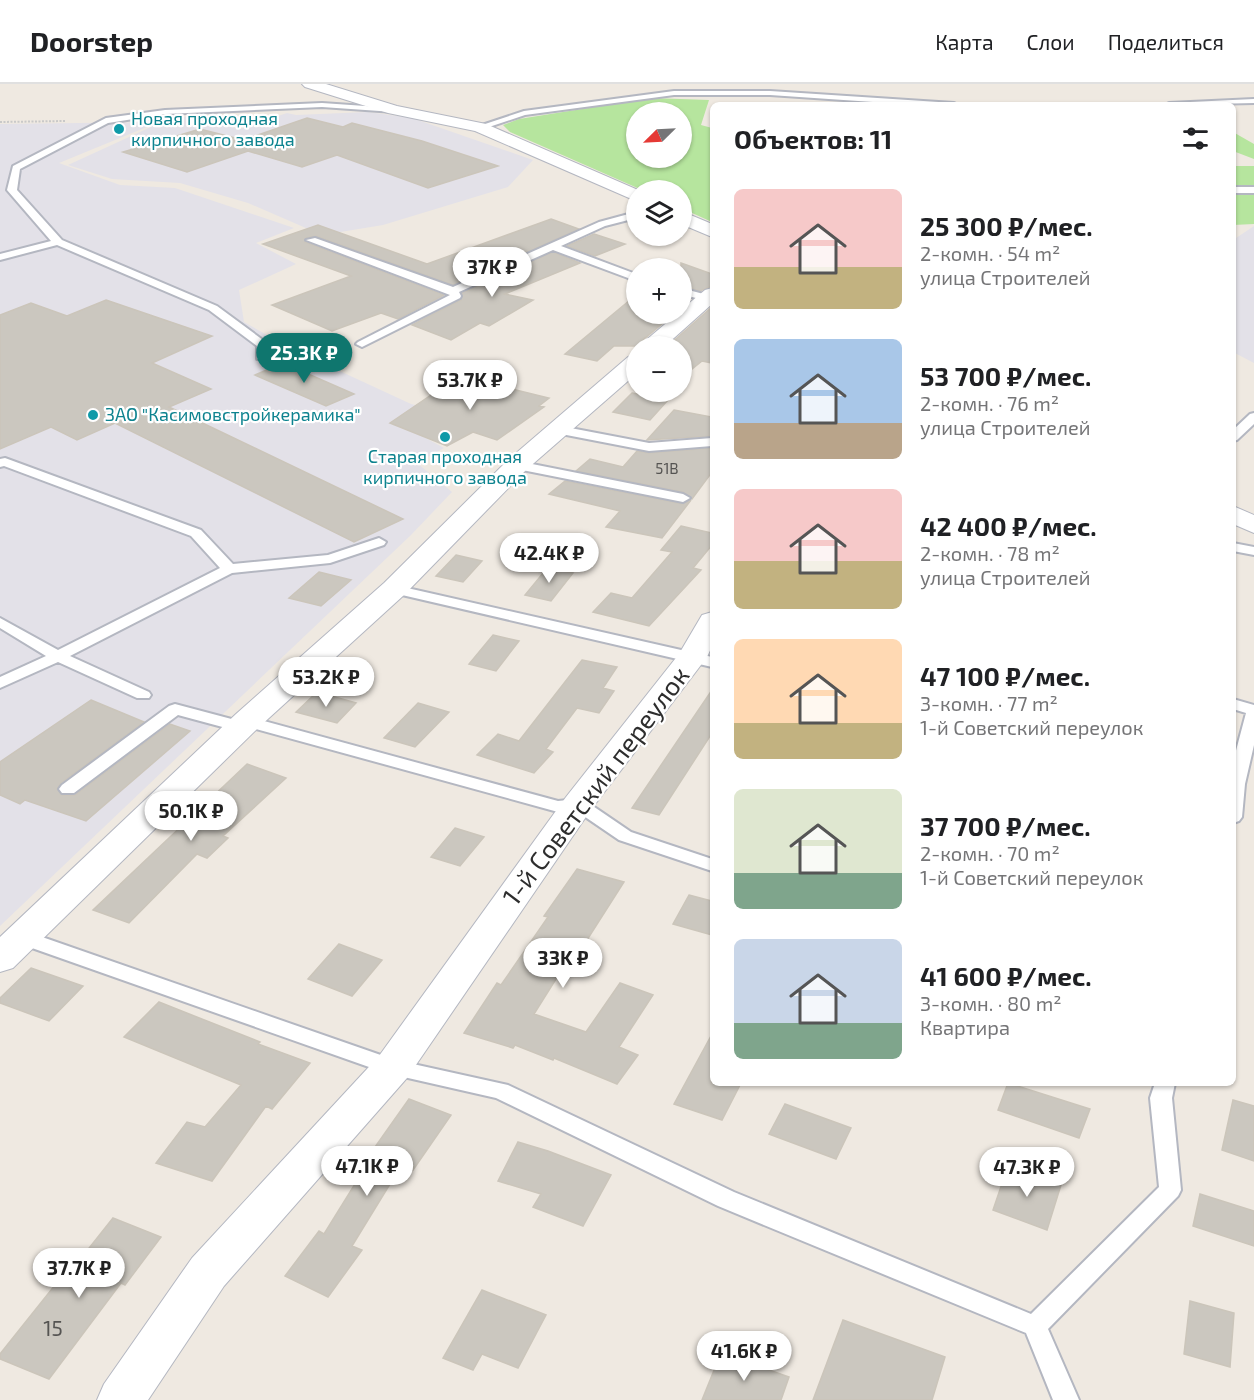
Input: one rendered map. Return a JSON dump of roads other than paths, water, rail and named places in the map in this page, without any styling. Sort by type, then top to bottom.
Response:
[{"type":"street","points":[[310,84],[394,111],[480,127],[626,192]]},
{"type":"street","points":[[692,222],[710,230]]},
{"type":"street","points":[[664,336],[710,296]]},
{"type":"street","points":[[0,959],[244,724],[394,589],[517,465],[626,371]]},
{"type":"street","points":[[1236,516],[1254,525]]},
{"type":"street","name":"1-й Советский переулок","points":[[121,1400],[208,1272],[393,1067],[578,804],[702,660],[710,629]]},
{"type":"lane","points":[[480,127],[524,113],[674,93],[770,93],[908,102]]},
{"type":"lane","points":[[1233,102],[1254,101]]},
{"type":"lane","points":[[261,357],[263,345],[213,308],[58,242],[12,190],[16,168],[106,121],[165,112],[322,105],[394,111]]},
{"type":"lane","points":[[1236,190],[1254,189]]},
{"type":"lane","points":[[453,291],[602,224],[626,218]]},
{"type":"lane","points":[[310,240],[453,291],[456,296],[362,344]]},
{"type":"lane","points":[[0,257],[58,242]]},
{"type":"lane","points":[[552,246],[626,274]]},
{"type":"lane","points":[[692,293],[710,296]]},
{"type":"lane","points":[[1236,434],[1254,417]]},
{"type":"lane","points":[[560,430],[649,447],[710,442]]},
{"type":"lane","points":[[0,464],[5,462],[196,533],[229,569]]},
{"type":"lane","points":[[517,465],[682,498]]},
{"type":"lane","points":[[0,683],[229,569],[330,559],[380,542]]},
{"type":"lane","points":[[1236,548],[1254,551]]},
{"type":"lane","points":[[394,589],[702,660]]},
{"type":"lane","points":[[0,622],[58,656],[143,695]]},
{"type":"lane","points":[[1236,705],[1254,711],[1236,777]]},
{"type":"lane","points":[[68,789],[175,709],[244,724],[558,807],[578,804],[625,836],[710,865]]},
{"type":"lane","points":[[22,937],[393,1067],[501,1091],[726,1198],[1035,1326],[1066,1400]]},
{"type":"lane","points":[[1035,1326],[1170,1190],[1161,1098],[1164,1086]]},
{"type":"place","name":"Новая проходная кирпичного завода","points":[[119,129]]},
{"type":"place","name":"ЗАО \"Касимовстройкерамика\"","points":[[93,415]]},
{"type":"place","name":"Старая проходная кирпичного завода","points":[[445,437]]}]
